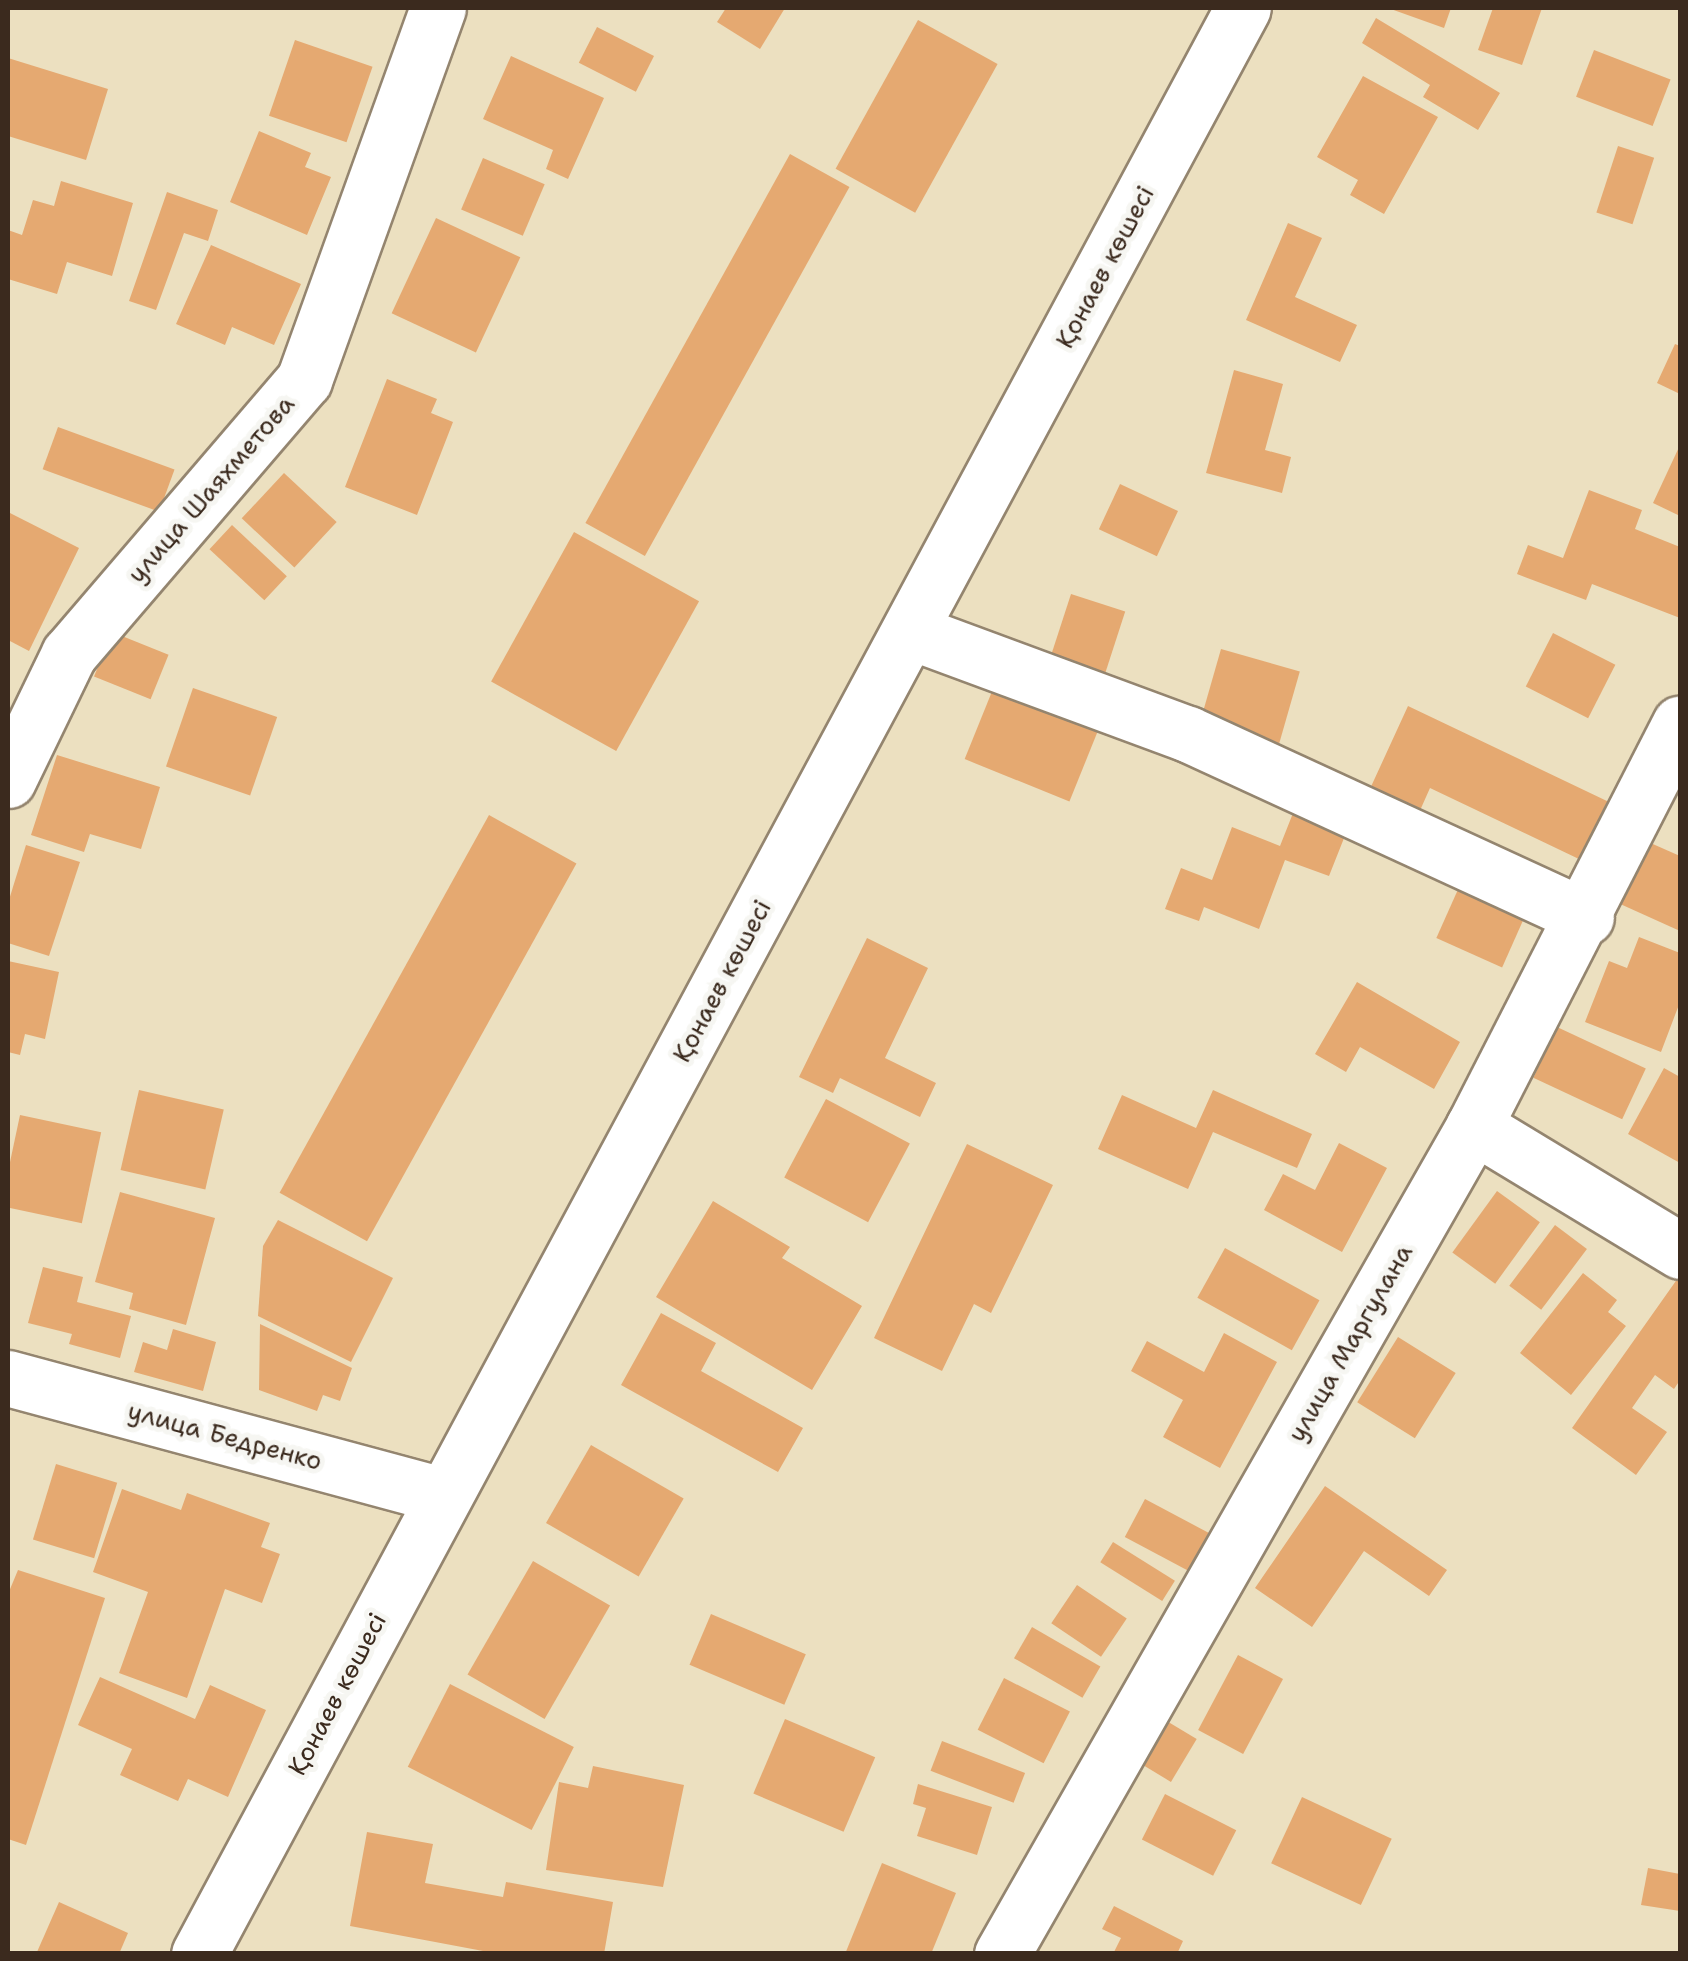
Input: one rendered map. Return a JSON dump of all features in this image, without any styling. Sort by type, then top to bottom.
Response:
[{"type":"street","name":"улица Шаяхметова","points":[[8,780],[69,654],[304,380],[438,8]]},
{"type":"street","name":"Қонаев көшесі","points":[[199,1954],[1244,8]]},
{"type":"street","points":[[912,632],[1188,734],[1586,917]]},
{"type":"street","name":"улица Маргулана","points":[[1002,1954],[1474,1126],[1586,917],[1680,724]]},
{"type":"street","points":[[1474,1126],[1680,1251]]},
{"type":"street","name":"улица Бедренко","points":[[8,1378],[443,1494]]},
{"type":"building","points":[[726,8],[785,8],[760,49],[717,22]]},
{"type":"building","points":[[1388,8],[1451,8],[1444,28]]},
{"type":"building","points":[[1493,8],[1542,8],[1522,65],[1478,50]]},
{"type":"building","points":[[1376,18],[1500,93],[1478,130],[1423,97],[1430,85],[1362,43]]},
{"type":"building","points":[[918,20],[998,64],[915,213],[836,169]]},
{"type":"building","points":[[597,27],[654,56],[636,92],[579,63]]},
{"type":"building","points":[[295,40],[373,67],[346,142],[269,116]]},
{"type":"building","points":[[1594,50],[1671,79],[1653,126],[1576,97]]},
{"type":"building","points":[[511,56],[604,98],[568,179],[546,169],[553,150],[483,119]]},
{"type":"building","points":[[8,58],[108,89],[86,160],[8,136]]},
{"type":"building","points":[[1363,76],[1438,117],[1384,214],[1350,195],[1358,180],[1317,157]]},
{"type":"building","points":[[259,131],[311,153],[305,167],[331,177],[307,235],[230,202]]},
{"type":"building","points":[[1618,146],[1654,158],[1633,224],[1596,213]]},
{"type":"building","points":[[790,154],[849,187],[645,556],[585,523]]},
{"type":"building","points":[[483,158],[545,184],[523,236],[461,210]]},
{"type":"building","points":[[61,181],[133,203],[112,276],[67,262],[57,294],[8,279],[8,230],[22,235],[33,200],[54,206]]},
{"type":"building","points":[[167,192],[218,210],[208,241],[184,233],[156,310],[129,301]]},
{"type":"building","points":[[436,218],[520,257],[476,352],[392,313]]},
{"type":"building","points":[[1288,223],[1322,238],[1295,297],[1357,325],[1340,362],[1246,320]]},
{"type":"building","points":[[211,245],[301,284],[274,345],[232,327],[225,345],[176,324]]},
{"type":"building","points":[[1675,344],[1680,346],[1680,394],[1657,383]]},
{"type":"building","points":[[1234,370],[1283,384],[1265,450],[1291,457],[1282,493],[1206,473]]},
{"type":"building","points":[[387,379],[437,399],[431,413],[453,422],[417,515],[345,487]]},
{"type":"building","points":[[58,427],[175,469],[159,512],[43,469]]},
{"type":"building","points":[[1680,445],[1680,516],[1653,503]]},
{"type":"building","points":[[284,473],[337,522],[294,567],[242,518]]},
{"type":"building","points":[[1120,484],[1178,511],[1157,556],[1099,529]]},
{"type":"building","points":[[1589,490],[1642,510],[1635,529],[1680,547],[1680,618],[1592,584],[1586,600],[1517,574],[1528,545],[1563,558]]},
{"type":"building","points":[[8,512],[79,548],[29,651],[8,640]]},
{"type":"building","points":[[232,525],[287,576],[264,600],[209,549]]},
{"type":"building","points":[[574,532],[699,601],[616,751],[491,682]]},
{"type":"building","points":[[1071,594],[1125,612],[1105,673],[1051,656]]},
{"type":"building","points":[[112,632],[169,655],[151,699],[94,677]]},
{"type":"building","points":[[1553,633],[1615,665],[1588,718],[1526,686]]},
{"type":"building","points":[[1221,649],[1300,672],[1278,747],[1200,724]]},
{"type":"building","points":[[995,684],[1100,726],[1069,801],[965,759]]},
{"type":"building","points":[[193,688],[277,717],[250,795],[166,766]]},
{"type":"building","points":[[1408,706],[1609,802],[1581,860],[1430,788],[1418,815],[1369,791]]},
{"type":"building","points":[[57,755],[160,787],[141,849],[90,834],[84,852],[31,835]]},
{"type":"building","points":[[1297,803],[1350,823],[1329,876],[1285,860],[1259,929],[1204,907],[1199,921],[1165,909],[1181,868],[1212,880],[1232,827],[1280,846]]},
{"type":"building","points":[[489,815],[576,863],[367,1241],[280,1193]]},
{"type":"building","points":[[1646,841],[1680,856],[1680,931],[1618,903]]},
{"type":"building","points":[[26,845],[80,862],[49,956],[8,943],[8,903]]},
{"type":"building","points":[[1464,876],[1530,905],[1502,967],[1436,938]]},
{"type":"building","points":[[1639,937],[1680,953],[1680,1002],[1661,1052],[1585,1022],[1609,961],[1627,968]]},
{"type":"building","points":[[867,938],[928,968],[885,1058],[936,1083],[920,1117],[840,1078],[833,1093],[799,1077]]},
{"type":"building","points":[[8,961],[59,972],[45,1039],[25,1034],[20,1055],[8,1052]]},
{"type":"building","points":[[1357,982],[1460,1042],[1434,1089],[1360,1047],[1346,1072],[1315,1054]]},
{"type":"building","points":[[1557,1027],[1646,1068],[1622,1119],[1533,1078]]},
{"type":"building","points":[[1664,1068],[1680,1077],[1680,1163],[1628,1134]]},
{"type":"building","points":[[139,1090],[224,1110],[205,1189],[121,1170]]},
{"type":"building","points":[[1213,1090],[1312,1134],[1297,1168],[1213,1132],[1188,1189],[1098,1149],[1122,1095],[1196,1128]]},
{"type":"building","points":[[826,1099],[910,1144],[868,1222],[784,1178]]},
{"type":"building","points":[[20,1115],[101,1132],[82,1223],[8,1208],[8,1171]]},
{"type":"building","points":[[1339,1143],[1387,1168],[1342,1252],[1264,1210],[1283,1174],[1315,1190]]},
{"type":"building","points":[[967,1144],[1053,1185],[991,1313],[974,1304],[942,1371],[874,1338]]},
{"type":"building","points":[[1497,1191],[1540,1222],[1495,1284],[1452,1252]]},
{"type":"building","points":[[120,1192],[215,1218],[186,1325],[129,1309],[133,1293],[95,1282]]},
{"type":"building","points":[[713,1201],[790,1247],[782,1258],[862,1306],[812,1390],[656,1297]]},
{"type":"building","points":[[278,1220],[393,1278],[351,1362],[258,1316],[263,1246]]},
{"type":"building","points":[[1555,1225],[1587,1249],[1541,1310],[1509,1286]]},
{"type":"building","points":[[1225,1248],[1319,1300],[1292,1350],[1197,1298]]},
{"type":"building","points":[[43,1267],[83,1277],[77,1302],[131,1316],[120,1358],[69,1344],[72,1334],[28,1323]]},
{"type":"building","points":[[1583,1273],[1617,1300],[1608,1312],[1626,1326],[1571,1395],[1520,1353]]},
{"type":"building","points":[[1678,1278],[1680,1380],[1674,1389],[1655,1375],[1632,1408],[1667,1432],[1636,1475],[1572,1428]]},
{"type":"building","points":[[661,1313],[716,1343],[701,1371],[803,1428],[778,1472],[621,1385]]},
{"type":"building","points":[[260,1324],[352,1368],[340,1401],[323,1395],[317,1411],[259,1390]]},
{"type":"building","points":[[173,1329],[216,1342],[203,1391],[134,1372],[143,1342],[167,1350]]},
{"type":"building","points":[[1224,1333],[1277,1362],[1220,1468],[1163,1437],[1183,1400],[1131,1371],[1147,1341],[1204,1372]]},
{"type":"building","points":[[1398,1337],[1456,1373],[1415,1438],[1357,1402]]},
{"type":"building","points":[[591,1445],[684,1498],[639,1576],[546,1523]]},
{"type":"building","points":[[56,1464],[117,1483],[94,1558],[33,1540]]},
{"type":"building","points":[[1325,1486],[1447,1570],[1429,1596],[1364,1551],[1312,1627],[1255,1588]]},
{"type":"building","points":[[122,1489],[181,1510],[187,1493],[270,1523],[261,1547],[280,1554],[262,1603],[225,1589],[187,1698],[119,1673],[148,1592],[93,1572]]},
{"type":"building","points":[[1145,1499],[1210,1534],[1190,1572],[1125,1537]]},
{"type":"building","points":[[1113,1542],[1175,1581],[1162,1601],[1100,1562]]},
{"type":"building","points":[[533,1561],[610,1606],[545,1719],[468,1674]]},
{"type":"building","points":[[18,1570],[105,1598],[26,1845],[8,1839],[8,1594]]},
{"type":"building","points":[[1077,1585],[1127,1619],[1101,1657],[1051,1623]]},
{"type":"building","points":[[711,1614],[806,1654],[784,1705],[690,1665]]},
{"type":"building","points":[[1032,1627],[1100,1666],[1082,1698],[1014,1658]]},
{"type":"building","points":[[1238,1655],[1283,1679],[1243,1754],[1198,1730]]},
{"type":"building","points":[[100,1677],[195,1719],[210,1685],[266,1710],[228,1797],[188,1779],[178,1801],[120,1775],[132,1749],[78,1725]]},
{"type":"building","points":[[1004,1678],[1070,1712],[1044,1763],[978,1730]]},
{"type":"building","points":[[450,1684],[574,1747],[532,1830],[408,1767]]},
{"type":"building","points":[[785,1719],[875,1757],[844,1832],[753,1794]]},
{"type":"building","points":[[1165,1720],[1197,1739],[1171,1782],[1139,1763]]},
{"type":"building","points":[[942,1741],[1025,1773],[1014,1803],[931,1771]]},
{"type":"building","points":[[593,1766],[684,1785],[663,1887],[546,1870],[559,1782],[588,1788]]},
{"type":"building","points":[[918,1784],[992,1807],[977,1855],[917,1836],[926,1808],[913,1804]]},
{"type":"building","points":[[1165,1794],[1236,1830],[1213,1876],[1142,1839]]},
{"type":"building","points":[[1302,1797],[1392,1839],[1361,1905],[1271,1863]]},
{"type":"building","points":[[367,1832],[433,1844],[425,1883],[503,1897],[506,1882],[613,1902],[604,1954],[499,1954],[350,1926]]},
{"type":"building","points":[[882,1863],[956,1893],[931,1954],[845,1954]]},
{"type":"building","points":[[1648,1868],[1680,1874],[1680,1911],[1641,1905]]},
{"type":"building","points":[[59,1902],[128,1933],[119,1954],[37,1952]]},
{"type":"building","points":[[1114,1906],[1183,1941],[1177,1954],[1113,1954],[1121,1938],[1102,1929]]}]
